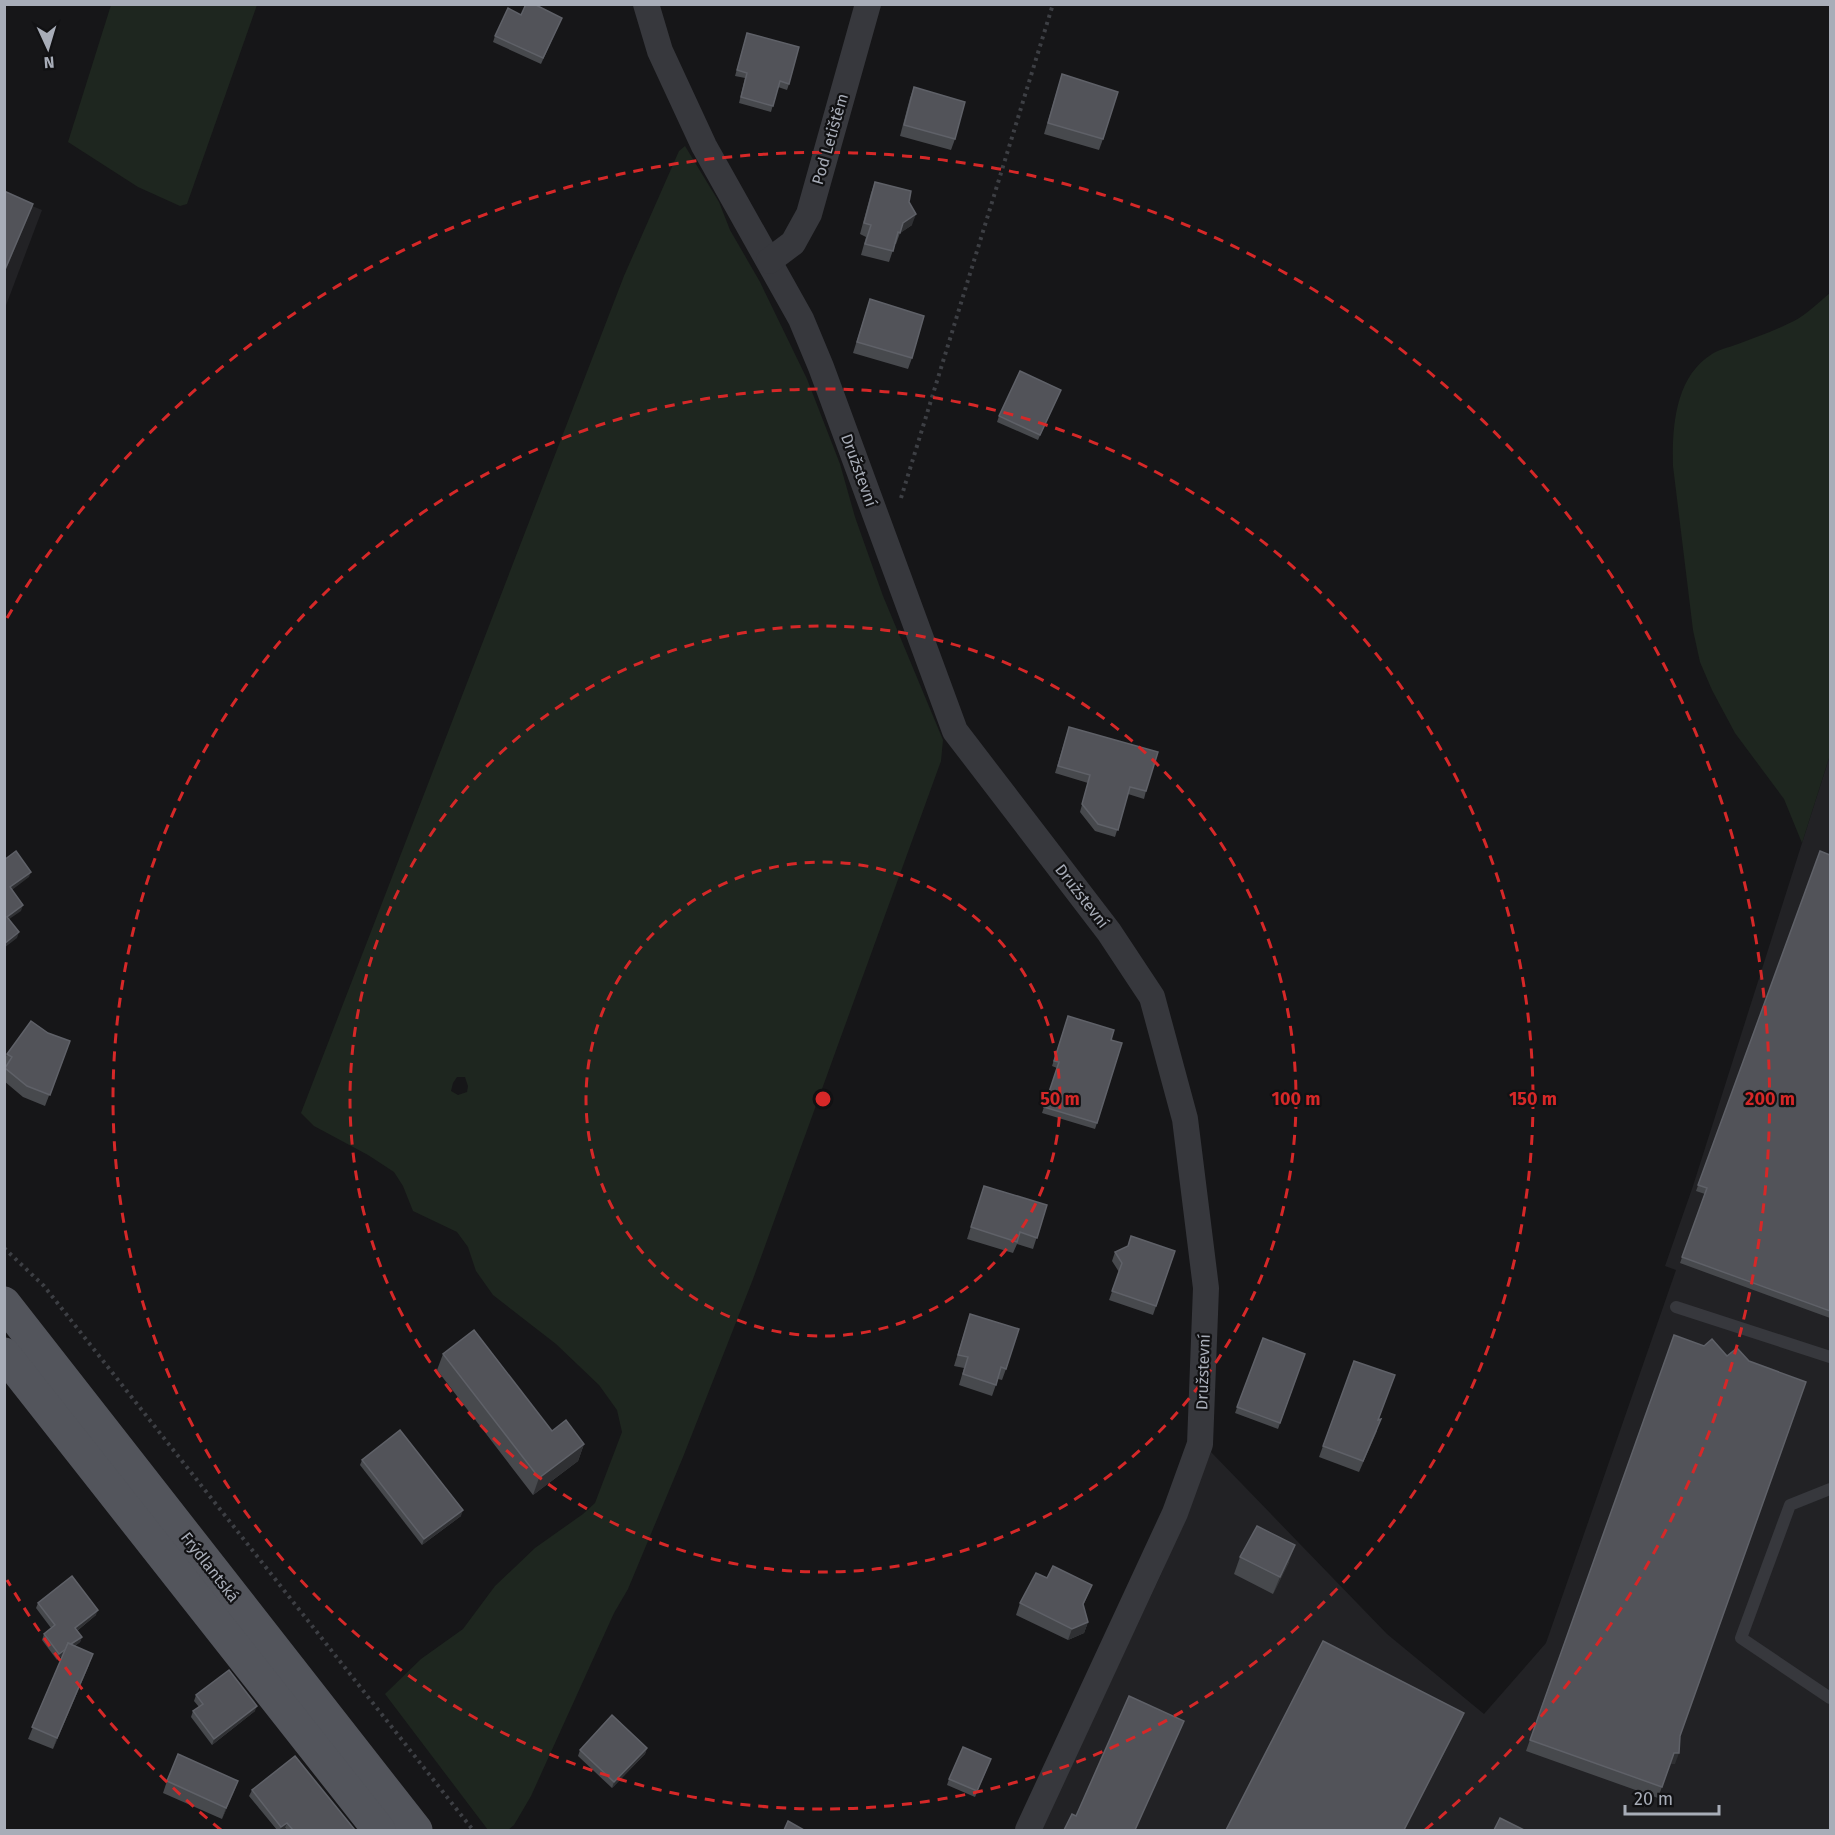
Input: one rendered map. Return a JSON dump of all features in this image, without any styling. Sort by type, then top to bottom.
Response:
[{"type":"main road","name":"Frýdlantská","points":[[4,1303],[416,1830]]},
{"type":"main road","name":"Frýdlantská","points":[[4,1354],[379,1830]]},
{"type":"street","name":"Družstevní","points":[[646,4],[660,51],[704,146],[801,319],[821,367],[955,731],[1109,932],[1152,997],[1185,1119],[1206,1288],[1200,1444],[1175,1513],[1028,1830]]},
{"type":"street","name":"Pod Letištěm","points":[[769,261],[793,243],[809,214],[868,4]]},
{"type":"lane","points":[[1676,1307],[1830,1357]]},
{"type":"lane","points":[[1830,1489],[1790,1505],[1741,1638],[1830,1698]]},
{"type":"path","points":[[886,545],[1053,4]]},
{"type":"path","points":[[4,1248],[44,1286],[473,1830]]},
{"type":"shaded area","points":[[111,5],[257,5],[187,204],[180,206],[138,187],[68,142]]},
{"type":"shaded area","points":[[685,146],[719,202],[730,230],[760,282],[807,379],[840,464],[855,517],[883,596],[943,740],[941,761],[753,1279],[628,1589],[614,1613],[531,1796],[514,1825],[508,1830],[488,1830],[385,1694],[421,1659],[463,1629],[495,1586],[535,1548],[595,1503],[622,1432],[617,1410],[599,1385],[556,1344],[493,1295],[476,1271],[468,1247],[457,1232],[413,1211],[403,1186],[394,1172],[314,1126],[301,1113],[624,276],[679,151]],"holes":[[[457,1077],[465,1077],[467,1092],[458,1095],[451,1091]]]},
{"type":"shaded area","points":[[5,195],[42,210],[5,308]]},
{"type":"shaded area","points":[[1830,293],[1830,755],[1802,843],[1784,799],[1735,733],[1700,662],[1693,630],[1673,466],[1673,435],[1683,389],[1700,364],[1718,351],[1794,321]]},
{"type":"shaded area","points":[[1830,755],[1830,1830],[1041,1830],[1162,1572],[1211,1452],[1387,1634],[1484,1714],[1546,1643],[1676,1270],[1665,1266],[1693,1186]]},
{"type":"building","points":[[526,4],[534,4],[562,18],[543,58],[495,36],[508,8],[521,15]]},
{"type":"building","points":[[747,33],[799,47],[789,84],[780,81],[773,106],[741,97],[747,73],[737,70]]},
{"type":"building","points":[[1062,74],[1118,92],[1103,139],[1048,123]]},
{"type":"building","points":[[914,87],[965,102],[955,139],[904,125]]},
{"type":"building","points":[[875,182],[911,191],[909,202],[916,214],[903,223],[893,251],[865,244],[871,225],[864,223]]},
{"type":"building","points":[[4,191],[33,204],[4,272]]},
{"type":"building","points":[[870,299],[924,316],[912,358],[857,342]]},
{"type":"building","points":[[1020,371],[1061,390],[1040,435],[999,416]]},
{"type":"building","points":[[1069,727],[1158,752],[1146,791],[1130,787],[1118,830],[1098,824],[1082,804],[1090,775],[1058,766]]},
{"type":"building","points":[[16,851],[31,872],[10,887],[23,905],[7,917],[19,932],[4,944],[4,860]]},
{"type":"building","points":[[1820,851],[1830,855],[1830,1311],[1682,1257],[1707,1188],[1698,1185]]},
{"type":"building","points":[[1068,1016],[1114,1030],[1111,1040],[1122,1043],[1097,1123],[1044,1107],[1059,1062],[1054,1061]]},
{"type":"building","points":[[31,1021],[48,1033],[70,1041],[50,1095],[27,1086],[5,1068],[12,1057],[7,1054]]},
{"type":"building","points":[[984,1186],[1047,1205],[1037,1238],[1020,1232],[1017,1242],[971,1227]]},
{"type":"building","points":[[1131,1236],[1175,1251],[1156,1306],[1112,1291],[1122,1263],[1115,1252],[1128,1246]]},
{"type":"building","points":[[970,1314],[1019,1329],[1006,1369],[1001,1367],[996,1385],[963,1374],[968,1357],[958,1355]]},
{"type":"building","points":[[474,1330],[552,1431],[566,1420],[584,1444],[539,1478],[443,1354]]},
{"type":"building","points":[[1674,1335],[1704,1346],[1712,1339],[1727,1356],[1737,1348],[1749,1361],[1806,1382],[1680,1736],[1679,1753],[1674,1753],[1662,1787],[1530,1740]]},
{"type":"building","points":[[1263,1338],[1305,1354],[1280,1423],[1237,1407]]},
{"type":"building","points":[[1354,1361],[1395,1375],[1378,1420],[1381,1419],[1363,1461],[1323,1446]]},
{"type":"building","points":[[400,1430],[463,1510],[424,1539],[362,1460]]},
{"type":"building","points":[[1257,1526],[1295,1545],[1280,1577],[1240,1557]]},
{"type":"building","points":[[1053,1566],[1092,1585],[1083,1604],[1088,1622],[1072,1629],[1020,1603],[1036,1573],[1047,1578]]},
{"type":"building","points":[[72,1576],[98,1610],[75,1628],[82,1637],[71,1644],[68,1643],[66,1649],[59,1654],[44,1634],[55,1625],[38,1603]]},
{"type":"building","points":[[1323,1641],[1464,1713],[1404,1830],[1226,1830]]},
{"type":"building","points":[[68,1643],[93,1654],[57,1738],[32,1727]]},
{"type":"building","points":[[229,1670],[257,1706],[214,1739],[193,1711],[203,1704],[196,1695]]},
{"type":"building","points":[[1129,1696],[1184,1721],[1135,1830],[1064,1830],[1072,1814],[1076,1816]]},
{"type":"building","points":[[612,1715],[647,1748],[614,1782],[580,1750]]},
{"type":"building","points":[[963,1747],[991,1759],[977,1791],[949,1779]]},
{"type":"building","points":[[178,1754],[238,1781],[226,1808],[167,1781]]},
{"type":"building","points":[[295,1756],[355,1830],[293,1830],[287,1823],[281,1827],[252,1790]]},
{"type":"building","points":[[1500,1818],[1524,1830],[1494,1830]]},
{"type":"building","points":[[788,1821],[804,1830],[784,1830]]}]
